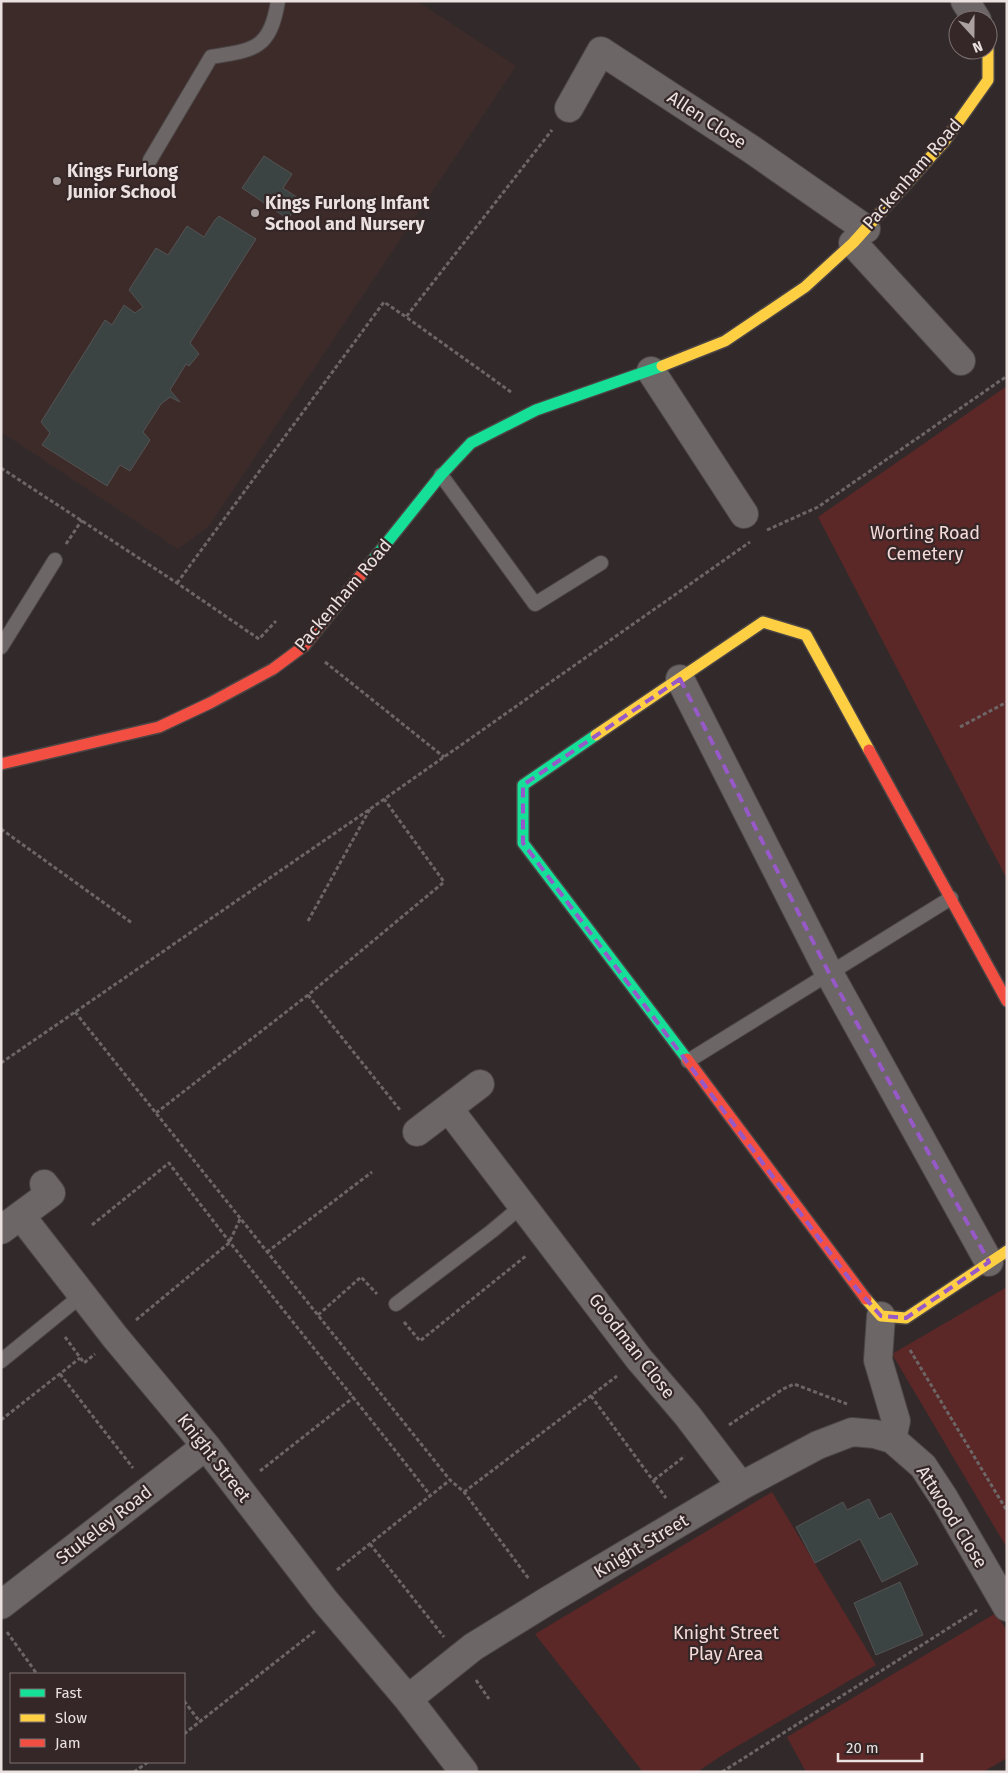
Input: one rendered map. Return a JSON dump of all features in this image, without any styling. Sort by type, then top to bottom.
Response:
[{"type":"street","name":"Allen Close","points":[[569,108],[601,51],[751,149],[859,236]]},
{"type":"street","name":"Packenham Road","points":[[1,764],[159,728],[273,669],[304,646],[441,475],[471,443],[536,410],[651,371],[725,342],[805,287],[859,236],[944,142],[988,80],[988,60]]},
{"type":"street","name":"Packenham Road","points":[[859,236],[961,361]]},
{"type":"street","points":[[651,371],[751,525]]},
{"type":"street","points":[[892,1439],[896,1421],[878,1360],[881,1316],[858,1289],[688,1060],[523,843],[523,785],[763,622],[806,635],[1007,1001]]},
{"type":"street","points":[[680,680],[829,973],[998,1257],[906,1318],[881,1316]]},
{"type":"street","points":[[417,1132],[480,1084]]},
{"type":"street","name":"Goodman Close","points":[[449,1109],[639,1359],[687,1415],[740,1486]]},
{"type":"street","name":"Knight Street","points":[[44,1184],[51,1193],[11,1223],[82,1295],[206,1446],[325,1601],[408,1699],[464,1772]]},
{"type":"street","name":"Knight Street","points":[[408,1699],[473,1647],[740,1486],[818,1445],[852,1432],[875,1434],[892,1439]]},
{"type":"street","name":"Attwood Close","points":[[892,1439],[923,1466],[1004,1599]]},
{"type":"street","name":"Stukeley Road","points":[[2,1615],[150,1490],[206,1446]]},
{"type":"lane","points":[[150,160],[211,57],[238,52],[262,43],[274,23],[278,1]]},
{"type":"lane","points":[[441,475],[535,604],[601,563]]},
{"type":"lane","points":[[1,647],[55,560]]},
{"type":"lane","points":[[688,1060],[951,898]]},
{"type":"lane","points":[[396,1304],[523,1205]]},
{"type":"lane","points":[[1,1361],[82,1295]]},
{"type":"path","points":[[406,317],[569,108]]},
{"type":"path","points":[[177,583],[384,302],[536,410]]},
{"type":"path","points":[[766,531],[818,507],[1007,376]]},
{"type":"path","points":[[1,468],[259,639],[276,621]]},
{"type":"path","points":[[55,560],[82,520]]},
{"type":"path","points":[[1,1063],[444,756],[751,525]]},
{"type":"path","points":[[323,660],[444,756]]},
{"type":"path","points":[[960,727],[1007,702]]},
{"type":"path","points":[[156,1113],[308,995],[444,882],[384,799]]},
{"type":"path","points":[[308,921],[370,809]]},
{"type":"path","points":[[1,829],[132,924]]},
{"type":"path","points":[[308,995],[417,1132]]},
{"type":"path","points":[[75,1012],[450,1480],[464,1492],[533,1583]]},
{"type":"path","points":[[92,1225],[169,1163],[229,1243],[354,1397],[430,1495]]},
{"type":"path","points":[[267,1252],[372,1172]]},
{"type":"path","points":[[115,1337],[229,1243],[240,1219]]},
{"type":"path","points":[[408,1326],[420,1341],[548,1238]]},
{"type":"path","points":[[318,1315],[360,1277]]},
{"type":"path","points":[[52,1319],[84,1363]]},
{"type":"path","points":[[910,1350],[1007,1511]]},
{"type":"path","points":[[1,1420],[80,1358]]},
{"type":"path","points":[[464,1492],[639,1359]]},
{"type":"path","points":[[60,1374],[150,1490]]},
{"type":"path","points":[[654,1480],[706,1440],[794,1384],[850,1404]]},
{"type":"path","points":[[591,1396],[654,1480],[682,1522]]},
{"type":"path","points":[[257,1473],[354,1397]]},
{"type":"path","points":[[334,1572],[450,1480]]},
{"type":"path","points":[[370,1544],[460,1658],[489,1698]]},
{"type":"path","points":[[722,1772],[1004,1599]]},
{"type":"path","points":[[2,1615],[36,1673]]},
{"type":"path","points":[[185,1733],[317,1629]]},
{"type":"path","points":[[185,1702],[200,1722]]},
{"type":"path","points":[[134,1772],[147,1763]]},
{"type":"highlighted area","points":[[680,679],[829,973],[989,1262],[906,1318],[881,1316],[857,1289],[523,843],[523,785]]},
{"type":"shaded area","name":"Kings Furlong Infant School and Nursery","points":[[1,1],[417,1],[516,66],[209,526],[178,549],[1,432]]},
{"type":"green space","name":"Worting Road Cemetery","points":[[1007,386],[1007,879],[818,517]]},
{"type":"green space","points":[[1007,1287],[1007,1548],[892,1354]]},
{"type":"green space","name":"Knight Street Play Area","points":[[772,1492],[876,1665],[724,1754],[697,1772],[643,1772],[535,1634]]},
{"type":"green space","points":[[996,1613],[1007,1631],[1007,1758],[983,1772],[806,1772],[787,1737]]},
{"type":"building","points":[[264,156],[292,174],[283,188],[301,200],[288,219],[242,188]]},
{"type":"building","points":[[219,216],[256,239],[190,343],[199,354],[189,366],[186,364],[170,390],[180,402],[170,397],[161,404],[143,432],[150,440],[130,471],[120,465],[107,486],[42,445],[50,433],[41,422],[105,320],[112,325],[124,305],[135,313],[143,307],[129,290],[156,248],[168,255],[187,226],[204,237]]},
{"type":"building","points":[[869,1499],[879,1519],[891,1513],[918,1564],[882,1582],[860,1539],[815,1563],[796,1527],[843,1502],[847,1510]]},
{"type":"building","points":[[900,1582],[923,1635],[876,1655],[854,1603]]},
{"type":"traffic: fast","points":[[361,575],[441,475],[471,443],[536,410],[662,366]]},
{"type":"traffic: fast","points":[[596,735],[523,785],[523,843],[687,1059]]},
{"type":"traffic: slow","points":[[662,366],[725,341],[805,287],[853,243],[944,142],[988,80],[988,60]]},
{"type":"traffic: slow","points":[[596,735],[763,622],[806,635],[869,750]]},
{"type":"traffic: slow","points":[[866,1299],[881,1316],[906,1318],[1007,1251]]},
{"type":"traffic: jam","points":[[1,764],[159,727],[210,703],[273,669],[304,646],[361,575]]},
{"type":"traffic: jam","points":[[869,750],[1007,1001]]},
{"type":"traffic: jam","points":[[687,1059],[866,1299]]},
{"type":"place","name":"Kings Furlong Junior School","points":[[57,181]]},
{"type":"place","name":"Kings Furlong Infant School and Nursery","points":[[255,213]]}]
